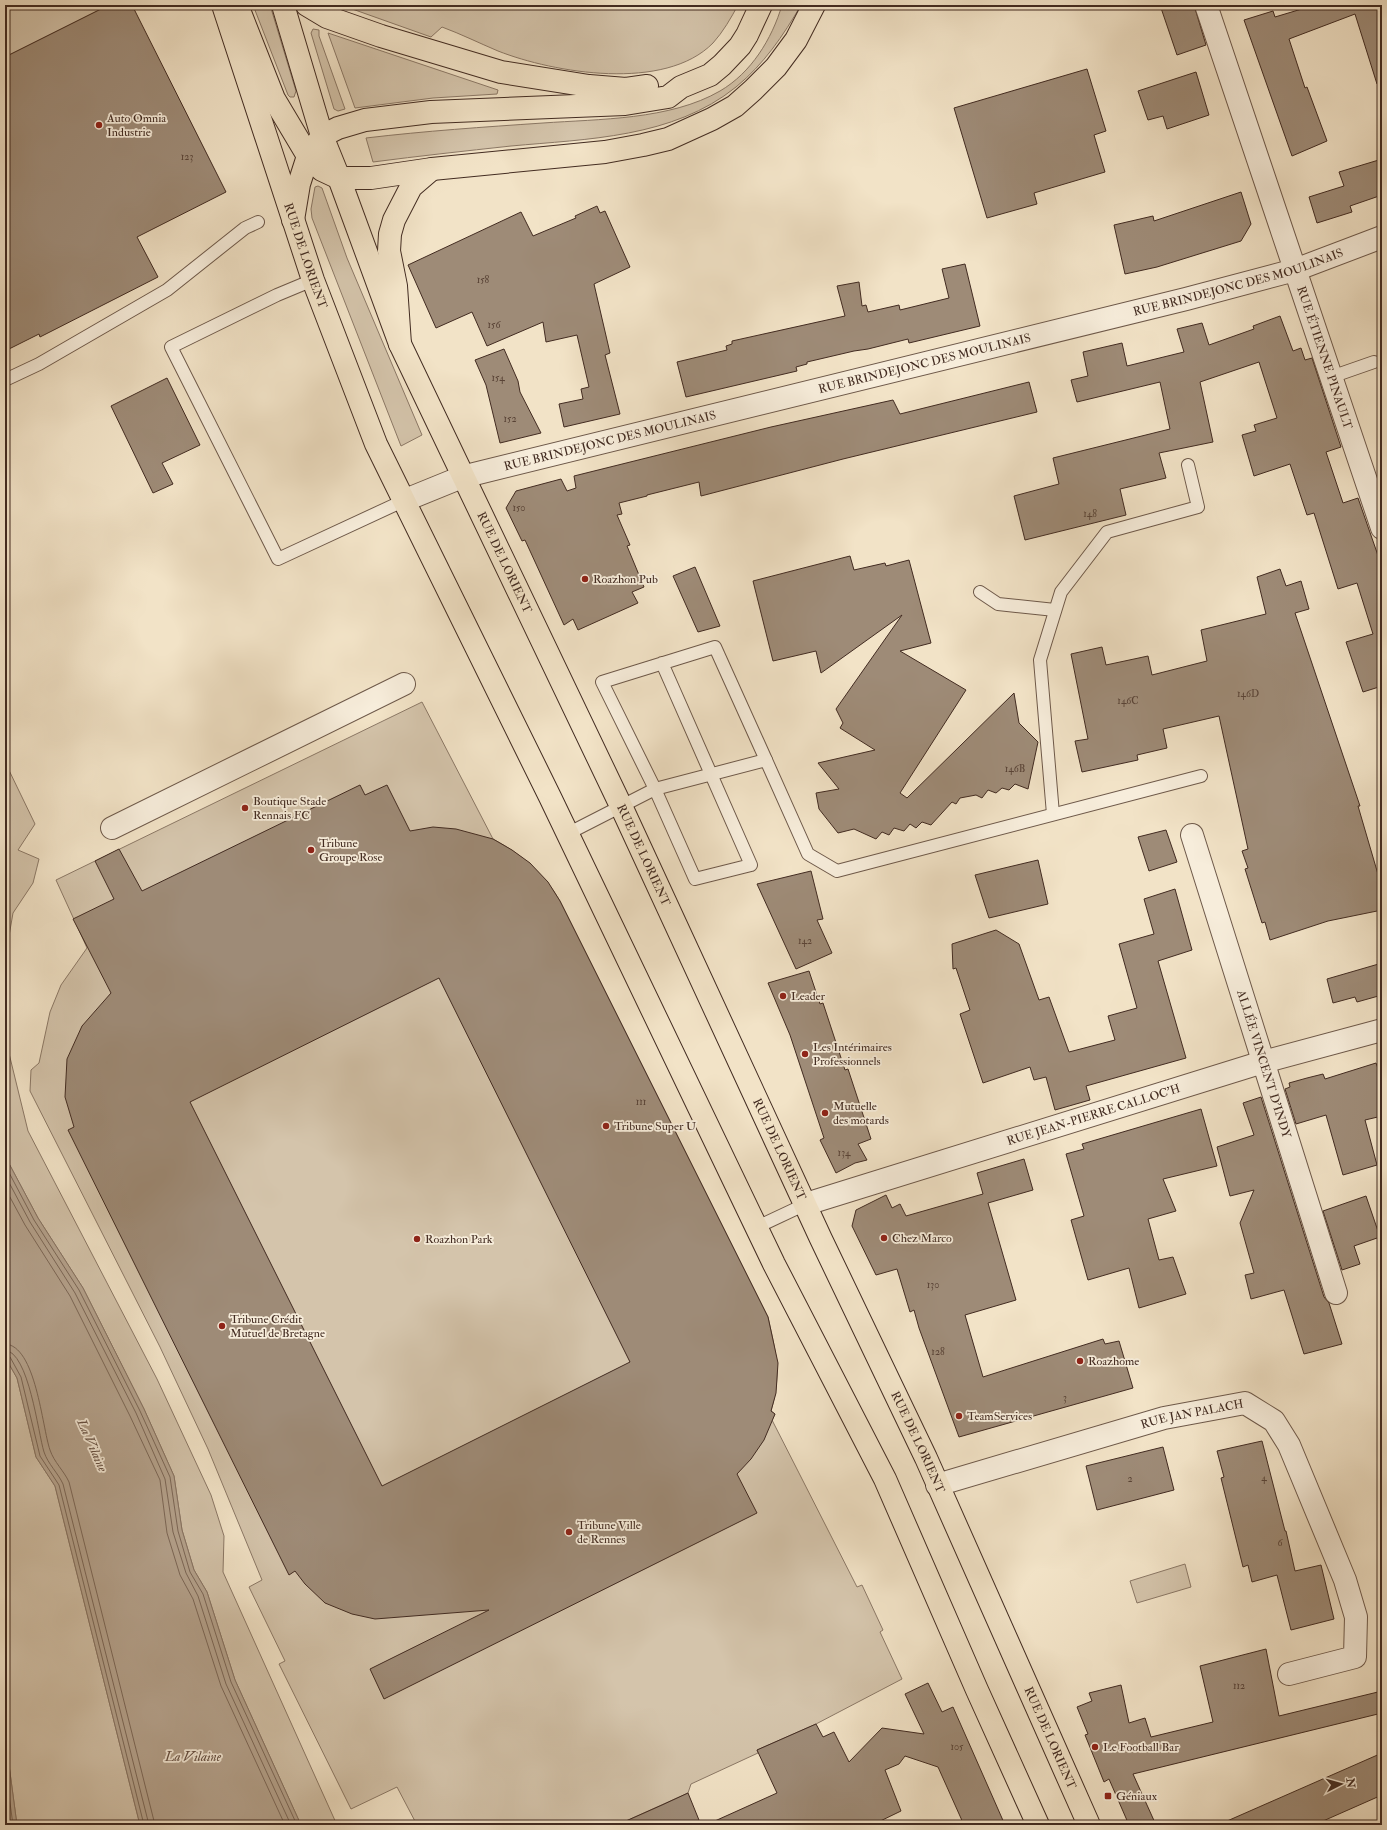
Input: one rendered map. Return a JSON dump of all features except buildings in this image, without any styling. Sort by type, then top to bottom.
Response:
[{"type":"main road","name":"RUE DE LORIENT","points":[[223,5],[313,280],[376,444],[757,1227],[885,1479],[1038,1825]]},
{"type":"main road","points":[[238,5],[274,99],[308,156],[322,170],[339,178],[371,178],[432,170],[605,152],[643,146],[668,139],[735,106],[753,90],[776,67],[796,40],[814,5]]},
{"type":"main road","name":"RUE DE LORIENT","points":[[283,5],[322,136],[400,344],[462,477],[621,806],[937,1484],[1089,1825]]},
{"type":"main road","points":[[307,5],[327,17],[381,36],[501,72],[589,86],[626,89],[665,83],[681,88]]},
{"type":"main road","points":[[293,220],[300,184],[308,156],[322,136],[338,128],[365,120],[431,112],[625,104],[668,98],[681,88],[710,75],[740,46],[751,29],[761,5]]},
{"type":"main road","points":[[400,344],[396,286],[390,251],[390,234],[394,220],[411,187],[432,170]]},
{"type":"street","name":"RUE ÉTIENNE PINAULT","points":[[1206,5],[1382,528]]},
{"type":"street","name":"RUE BRINDEJONC DES MOULINAIS","points":[[462,477],[1178,301],[1295,270],[1382,237]]},
{"type":"street","points":[[403,501],[462,477]]},
{"type":"street","points":[[112,828],[404,684]]},
{"type":"street","name":"ALLÉE VINCENT D'INDY","points":[[1192,835],[1336,1294]]},
{"type":"street","name":"RUE JEAN-PIERRE CALLOC'H","points":[[806,1204],[1263,1062],[1382,1030]]},
{"type":"street","name":"RUE JAN PALACH","points":[[937,1484],[1164,1418],[1245,1403],[1274,1421],[1289,1445],[1345,1580],[1356,1617],[1354,1657],[1290,1674]]},
{"type":"lane","points":[[5,380],[39,364],[167,290],[245,228],[258,222]]},
{"type":"lane","points":[[313,280],[277,295],[171,347],[278,559],[403,501]]},
{"type":"lane","points":[[1331,377],[1374,362]]},
{"type":"lane","points":[[1053,814],[1040,660],[1061,592],[1107,532],[1198,507],[1188,465]]},
{"type":"lane","points":[[980,592],[998,604],[1055,610]]},
{"type":"lane","points":[[662,663],[751,865],[695,879],[655,789],[602,682],[662,663],[715,647],[808,854],[837,871],[1202,776]]},
{"type":"lane","points":[[567,834],[655,789],[766,760]]},
{"type":"lane","points":[[757,1227],[806,1204]]},
{"type":"shaded area","points":[[5,5],[109,5],[5,57]]},
{"type":"shaded area","points":[[253,5],[270,5],[296,91],[294,97],[290,97],[288,95]]},
{"type":"shaded area","points":[[341,5],[738,5],[717,39],[692,58],[667,68],[639,73],[608,74],[548,66],[521,59],[498,51],[442,27],[431,37]]},
{"type":"shaded area","points":[[782,5],[801,5],[780,39],[764,59],[736,87],[711,104],[685,117],[657,126],[599,138],[511,146],[373,162],[366,138],[454,129],[610,119],[657,113],[700,101],[731,84],[751,65],[766,42],[778,18]]},
{"type":"shaded area","points":[[313,29],[319,30],[319,36],[345,109],[338,111],[334,109],[311,33]]},
{"type":"shaded area","points":[[328,33],[498,90],[497,94],[433,98],[355,108]]},
{"type":"shaded area","points":[[318,186],[322,188],[347,258],[422,435],[401,446],[312,218],[311,209],[315,187]]},
{"type":"shaded area","name":"Roazhon Park","points":[[422,702],[493,839],[513,851],[531,865],[547,882],[560,901],[768,1317],[777,1364],[776,1385],[771,1411],[775,1414],[772,1420],[857,1587],[862,1585],[883,1630],[880,1632],[902,1679],[816,1724],[757,1750],[758,1753],[691,1784],[688,1793],[617,1825],[417,1825],[397,1787],[351,1809],[279,1664],[285,1661],[249,1587],[262,1580],[208,1449],[160,1347],[30,1091],[31,1070],[39,1063],[50,1012],[61,985],[87,948],[56,880]]},
{"type":"shaded area","points":[[5,762],[35,824],[18,850],[39,859],[33,883],[13,913],[5,959]]},
{"type":"shaded area","points":[[5,1037],[28,1131],[157,1379],[211,1495],[224,1536],[223,1572],[337,1825],[301,1825],[235,1680],[207,1592],[194,1570],[182,1530],[174,1476],[144,1409],[83,1288],[38,1218],[5,1156]]},
{"type":"shaded area","points":[[5,1357],[17,1378],[36,1457],[55,1486],[140,1825],[17,1825],[5,1735]]},
{"type":"shaded area","points":[[1185,1564],[1191,1587],[1137,1603],[1130,1581]]},
{"type":"water","name":"La Vilaine","points":[[5,1156],[38,1218],[83,1288],[144,1409],[174,1476],[182,1530],[194,1570],[207,1592],[235,1680],[301,1825],[140,1825],[55,1486],[36,1457],[17,1378],[5,1357]]},
{"type":"water","points":[[5,1735],[17,1825],[5,1825]]},
{"type":"place","name":"Auto Omnia Industrie","points":[[99,125]]},
{"type":"place","name":"Roazhon Pub","points":[[585,579]]},
{"type":"place","name":"Boutique Stade Rennais FC","points":[[245,808]]},
{"type":"place","name":"Tribune Groupe Rose","points":[[311,850]]},
{"type":"place","name":"Leader","points":[[783,996]]},
{"type":"place","name":"Les Intérimaires Professionnels","points":[[805,1054]]},
{"type":"place","name":"Mutuelle des motards","points":[[825,1113]]},
{"type":"place","name":"Tribune Super U","points":[[606,1126]]},
{"type":"place","name":"Chez Marco","points":[[884,1238]]},
{"type":"place","name":"Roazhon Park","points":[[417,1239]]},
{"type":"place","name":"Tribune Crédit Mutuel de Bretagne","points":[[222,1326]]},
{"type":"place","name":"Roazhome","points":[[1080,1361]]},
{"type":"place","name":"TeamServices","points":[[959,1416]]},
{"type":"place","name":"Tribune Ville de Rennes","points":[[569,1532]]},
{"type":"place","name":"Le Football Bar","points":[[1095,1747]]},
{"type":"place","name":"Géniaux","points":[[1108,1796]]}]
